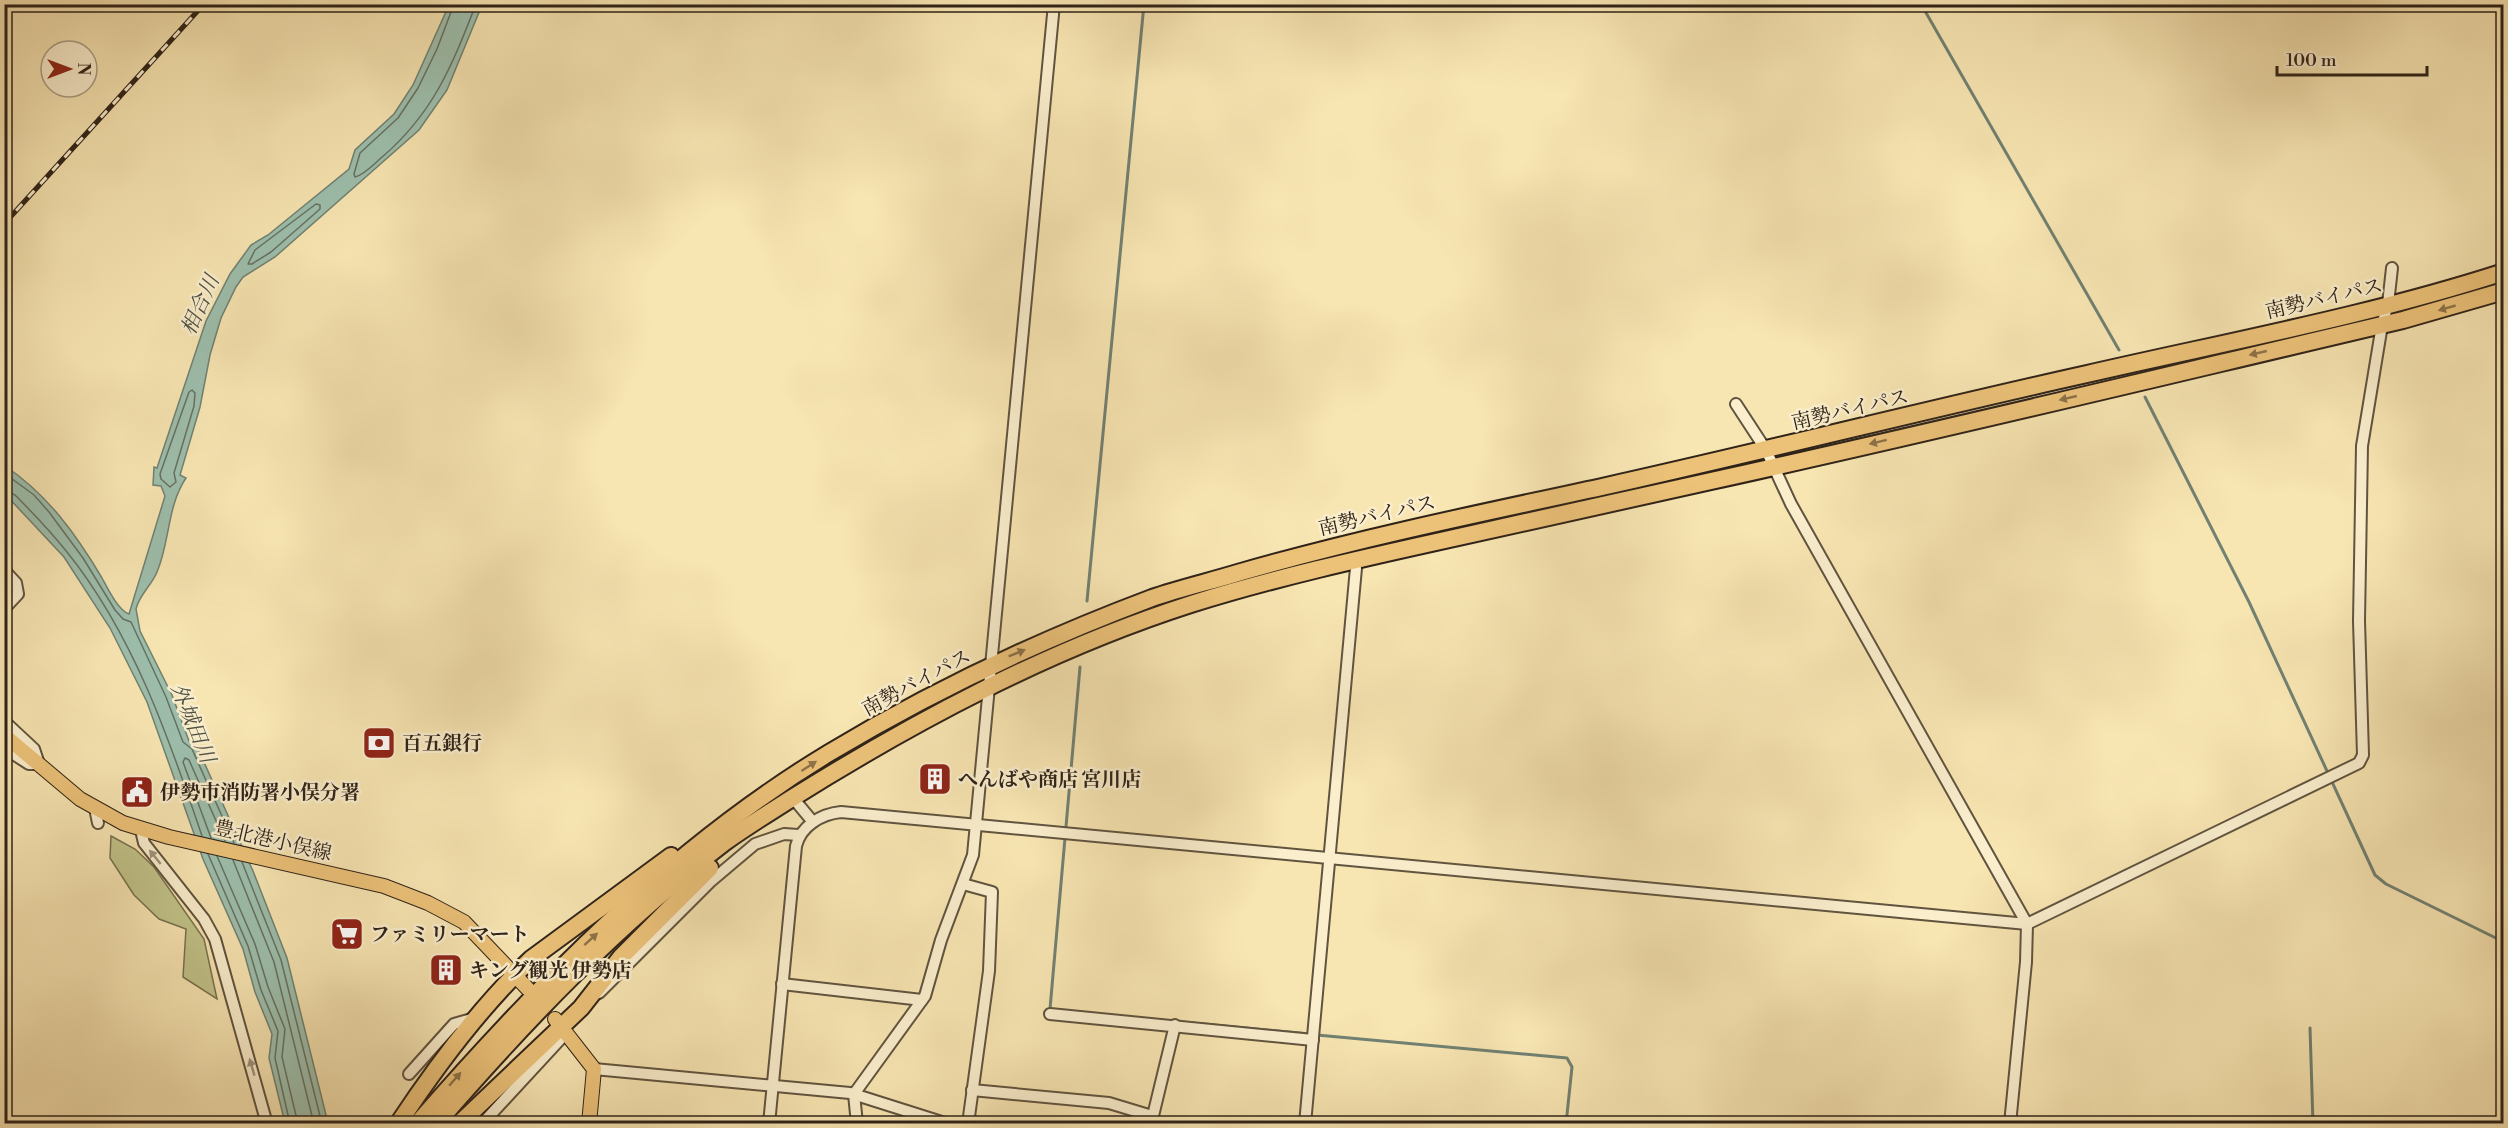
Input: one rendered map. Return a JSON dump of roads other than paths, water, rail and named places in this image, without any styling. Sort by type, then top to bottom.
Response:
[{"type":"highway","name":"南勢バイパス","points":[[417,1124],[499,1029],[578,951],[682,860],[782,784],[900,713],[993,664],[1157,597],[1327,547],[1766,450],[2388,304],[2504,272]]},
{"type":"highway","name":"南勢バイパス","points":[[436,1124],[510,1038],[605,944],[726,841],[890,737],[990,687],[1070,651],[1173,610],[1300,572],[1773,467],[2382,325],[2504,291]]},
{"type":"highway","points":[[398,1124],[475,1018],[531,959],[741,804],[782,784]]},
{"type":"highway","points":[[459,1124],[581,1008],[621,957],[705,872],[793,798]]},
{"type":"main road","name":"豊北港小俣線","points":[[6,740],[95,808],[141,830],[384,886],[428,903],[464,922],[528,988]]},
{"type":"main road","points":[[561,1026],[594,1069],[589,1124]]},
{"type":"street","points":[[857,1124],[854,1094],[922,1000],[945,929],[972,862],[993,664],[1054,4]]},
{"type":"street","points":[[769,1124],[798,835],[813,822],[829,813],[841,812],[976,824],[2027,924],[2359,763],[2363,755],[2359,621],[2362,446],[2382,325],[2388,304],[2392,268]]},
{"type":"street","points":[[1736,404],[1766,450],[1773,467],[2027,924],[2026,962],[2010,1124]]},
{"type":"street","points":[[1305,1124],[1356,568]]},
{"type":"street","points":[[4,570],[16,583],[18,594],[4,609]]},
{"type":"street","points":[[4,721],[34,749],[39,764]]},
{"type":"street","points":[[793,798],[813,822]]},
{"type":"street","points":[[95,808],[98,823]]},
{"type":"street","points":[[141,830],[144,843],[204,919],[215,939],[267,1124]]},
{"type":"street","points":[[581,1008],[611,983],[710,882],[755,844],[784,834],[798,835]]},
{"type":"street","points":[[963,884],[992,892],[988,971],[968,1124]]},
{"type":"street","points":[[782,984],[922,1000]]},
{"type":"street","points":[[1050,1014],[1313,1036]]},
{"type":"street","points":[[409,1074],[454,1024],[475,1018]]},
{"type":"street","points":[[482,1124],[561,1026]]},
{"type":"street","points":[[972,1090],[1109,1103],[1151,1120],[1175,1026]]},
{"type":"street","points":[[594,1069],[854,1094],[948,1124]]},
{"type":"water","points":[[449,5],[482,5],[447,90],[419,130],[275,257],[243,277],[236,287],[221,318],[210,355],[200,407],[180,475],[186,478],[175,500],[161,560],[155,577],[136,609],[140,631],[172,695],[189,741],[194,740],[253,871],[287,958],[328,1123],[285,1123],[269,1058],[272,1034],[255,992],[243,949],[203,859],[147,702],[110,628],[64,557],[5,494],[5,466],[34,489],[60,516],[82,546],[117,604],[129,614],[165,496],[161,486],[153,485],[154,467],[157,468],[206,321],[230,274],[251,245],[268,235],[349,169],[355,150],[394,114],[413,85]]},
{"type":"waterway","points":[[1087,601],[1144,4]]},
{"type":"waterway","points":[[1921,4],[2119,350]]},
{"type":"waterway","points":[[2145,397],[2249,602],[2375,875],[2386,884],[2504,942]]},
{"type":"waterway","points":[[1050,1009],[1080,667]]},
{"type":"waterway","points":[[1161,1020],[1310,1034]]},
{"type":"waterway","points":[[2310,1028],[2313,1124]]},
{"type":"waterway","points":[[1317,1035],[1567,1058],[1572,1067],[1566,1124]]},
{"type":"railway","points":[[4,224],[204,4]]},
{"type":"place","name":"百五銀行","points":[[379,743]]},
{"type":"place","name":"へんばや商店 宮川店","points":[[935,779]]},
{"type":"place","name":"伊勢市消防署小俣分署","points":[[137,792]]},
{"type":"place","name":"ファミリーマート","points":[[347,934]]},
{"type":"place","name":"キング観光 伊勢店","points":[[446,970]]},
{"type":"water label","name":"相合川","points":[[200,305]]},
{"type":"water label","name":"外城田川","points":[[193,723]]}]
